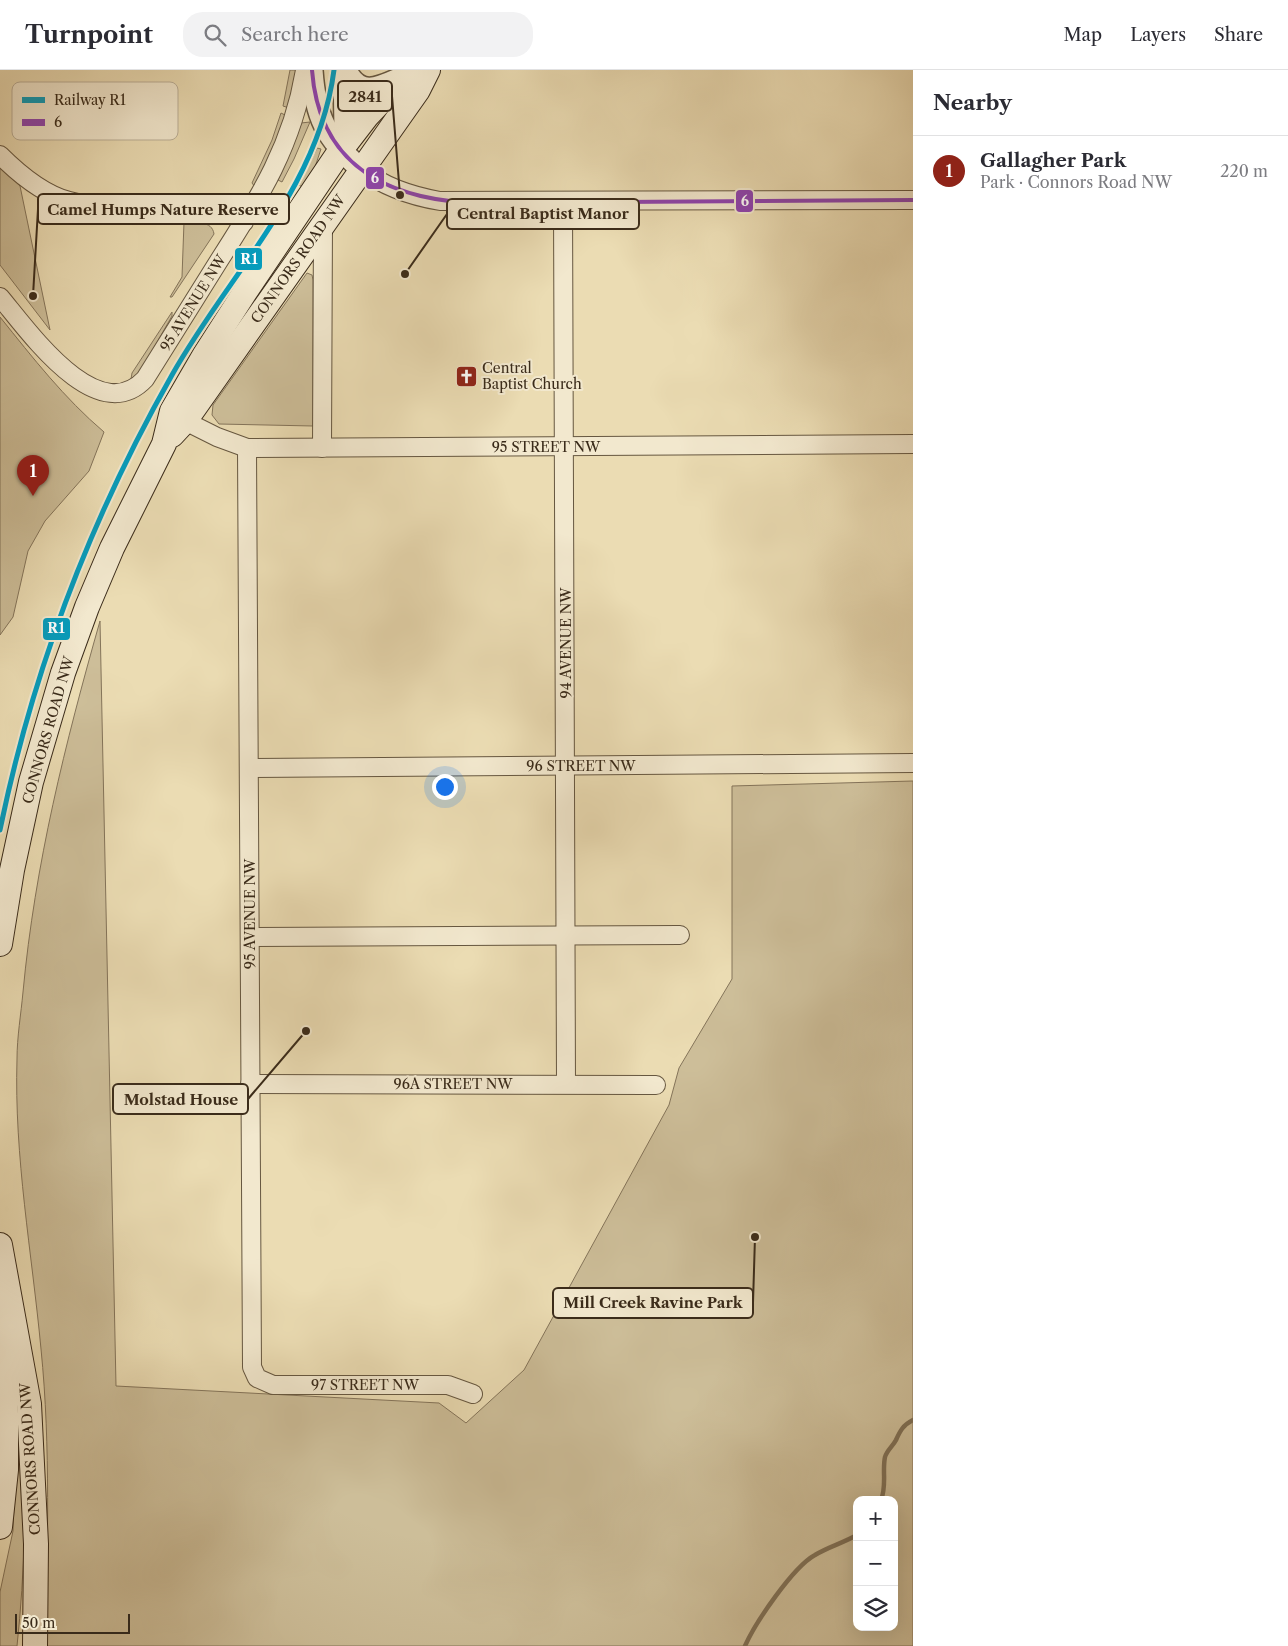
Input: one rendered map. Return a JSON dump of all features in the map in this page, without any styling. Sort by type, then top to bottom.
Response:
[{"type":"main road","name":"CONNORS ROAD NW","points":[[164,444],[185,421],[418,90],[428,70]]},
{"type":"main road","name":"CONNORS ROAD NW","points":[[0,944],[12,870],[31,782],[63,673],[87,607],[112,548],[164,444],[172,411],[204,356],[340,151],[367,116],[411,73]]},
{"type":"main road","name":"CONNORS ROAD NW","points":[[0,1245],[29,1404],[36,1544],[35,1646]]},
{"type":"main road","name":"CONNORS ROAD NW","points":[[0,1323],[6,1414],[6,1470],[0,1527]]},
{"type":"main road","points":[[24,1646],[36,1544]]},
{"type":"street","name":"95 AVENUE NW","points":[[0,296],[37,342],[61,366],[92,387],[104,392],[129,391],[138,386],[145,379],[244,222],[277,164],[298,109],[305,70]]},
{"type":"street","points":[[312,70],[318,111],[324,126],[340,151],[361,169],[390,186],[417,197],[440,201],[563,202],[913,200]]},
{"type":"street","points":[[340,151],[345,128],[345,70]]},
{"type":"street","points":[[345,70],[352,81],[363,88],[380,86],[411,73]]},
{"type":"street","points":[[0,156],[41,188],[69,201],[117,206],[186,204],[227,211],[244,222]]},
{"type":"street","name":"94 AVENUE NW","points":[[563,202],[566,1084]]},
{"type":"street","points":[[322,448],[323,223]]},
{"type":"street","name":"95 STREET NW","points":[[185,421],[217,437],[247,448],[913,444]]},
{"type":"street","name":"95 AVENUE NW","points":[[247,448],[252,1368],[257,1378]]},
{"type":"street","name":"96 STREET NW","points":[[249,768],[913,763]]},
{"type":"street","points":[[250,937],[680,935]]},
{"type":"street","name":"96A STREET NW","points":[[250,1084],[656,1084]]},
{"type":"street","name":"97 STREET NW","points":[[257,1378],[272,1385],[448,1385],[473,1394]]},
{"type":"shaded area","points":[[290,70],[297,70],[289,108],[283,106]]},
{"type":"shaded area","points":[[281,113],[287,116],[255,187],[252,183],[272,140]]},
{"type":"shaded area","points":[[310,122],[282,182],[278,180],[301,123]]},
{"type":"shaded area","points":[[317,148],[321,149],[315,167],[302,187],[299,185]]},
{"type":"shaded area","points":[[0,167],[20,186],[50,330],[0,265]]},
{"type":"shaded area","points":[[184,222],[207,224],[214,234],[172,297],[170,297],[182,277]]},
{"type":"shaded area","points":[[307,273],[312,275],[313,280],[313,426],[219,424],[212,415],[213,405]]},
{"type":"shaded area","points":[[172,312],[172,316],[140,372],[131,379],[132,373]]},
{"type":"shaded area","points":[[0,317],[62,391],[104,432],[89,471],[45,521],[28,551],[13,617],[0,635]]},
{"type":"shaded area","points":[[100,621],[116,1386],[439,1403],[466,1423],[524,1370],[669,1105],[679,1068],[732,979],[732,786],[913,781],[913,1646],[46,1646],[48,1498],[46,1423],[41,1349],[24,1205],[18,1132],[17,1051],[35,897],[63,759]]},
{"type":"shaded area","points":[[17,1424],[25,1424],[24,1535],[20,1618],[17,1646],[0,1646],[0,1592],[13,1531]]},
{"type":"waterway","points":[[883,1496],[886,1455],[902,1428],[913,1420]]},
{"type":"waterway","points":[[745,1646],[766,1610],[796,1571],[815,1555],[853,1537]]},
{"type":"rail line","name":"R1","points":[[0,830],[29,711],[68,596],[91,539],[143,429],[172,375],[194,338],[291,192],[310,153],[325,113],[334,70]]},
{"type":"transit line","name":"6","points":[[312,70],[317,102],[328,130],[342,152],[362,170],[384,184],[439,200],[471,203],[913,200]]},
{"type":"place","name":"2841","points":[[400,195]]},
{"type":"place","name":"Central Baptist Manor","points":[[405,274]]},
{"type":"place","name":"Camel Humps Nature Reserve","points":[[33,296]]},
{"type":"place","name":"Central Baptist Church","points":[[466,376]]},
{"type":"place","name":"Gallagher Park","points":[[33,496]]},
{"type":"place","name":"Molstad House","points":[[306,1031]]},
{"type":"place","name":"Mill Creek Ravine Park","points":[[755,1237]]}]
